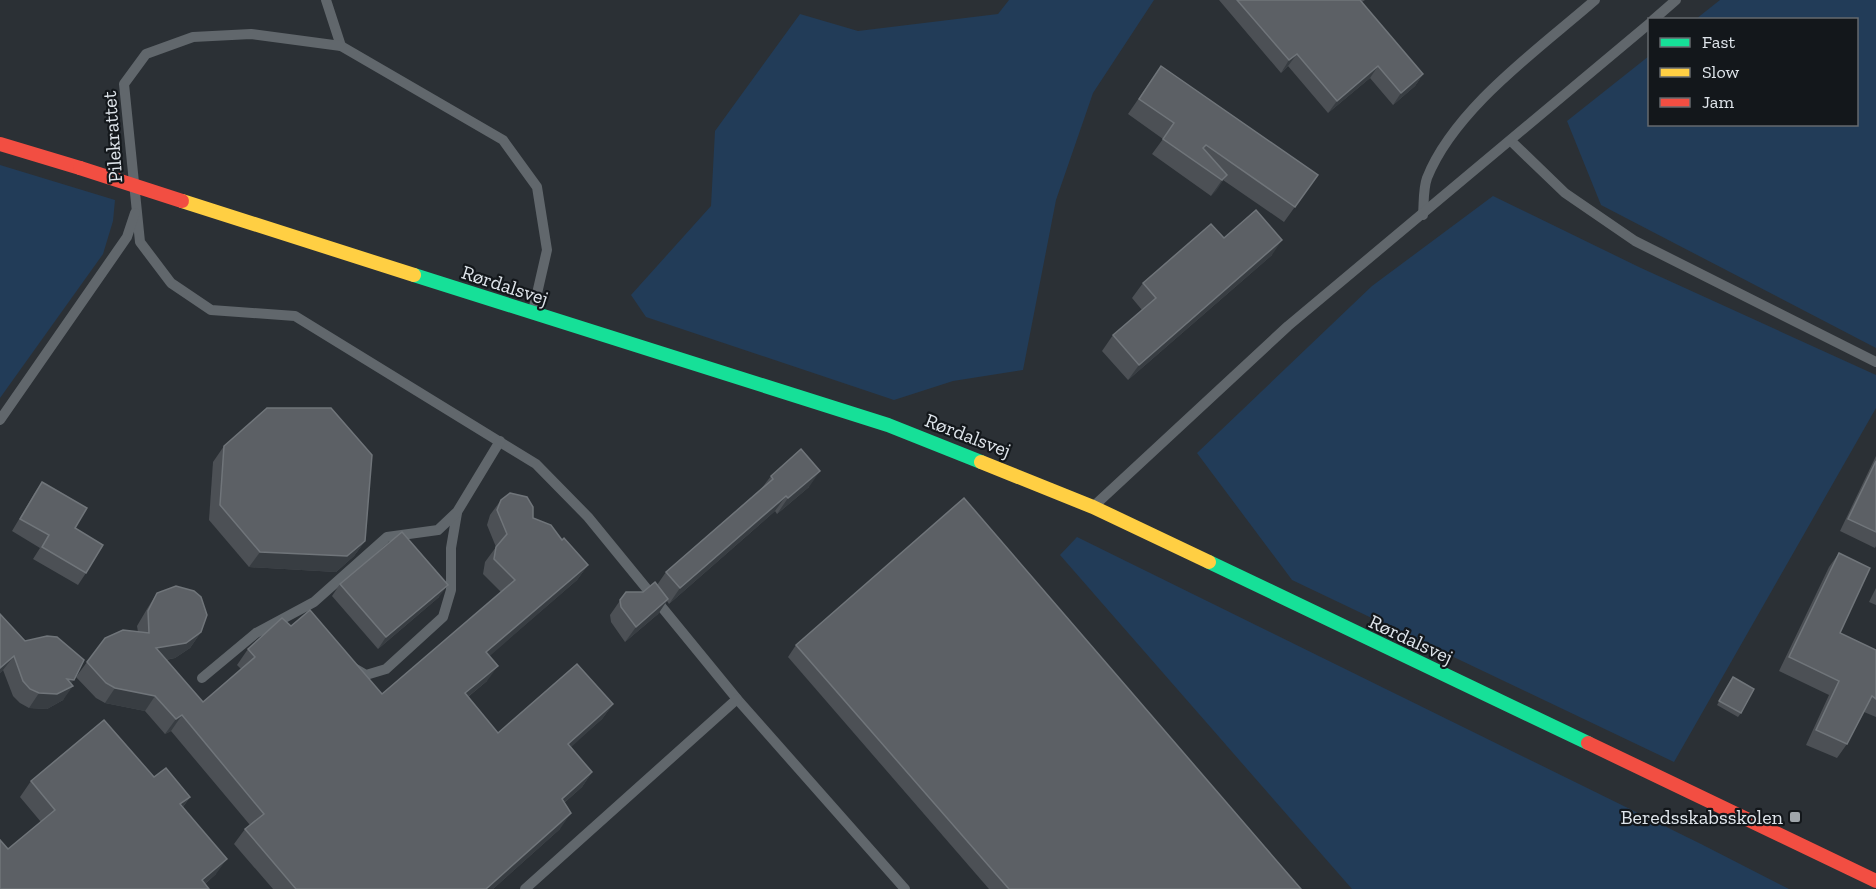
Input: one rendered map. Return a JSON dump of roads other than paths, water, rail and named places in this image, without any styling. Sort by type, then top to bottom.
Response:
[{"type":"street","name":"Rørdalsvej","points":[[0,144],[888,425],[1093,507],[1876,881]]},
{"type":"lane","points":[[326,0],[340,46]]},
{"type":"lane","points":[[1423,215],[1427,179],[1461,122],[1478,102],[1595,0]]},
{"type":"lane","points":[[1655,18],[1676,0]]},
{"type":"lane","points":[[1093,507],[1288,326],[1648,25]]},
{"type":"lane","name":"Pilekrattet","points":[[500,441],[295,316],[211,310],[171,282],[140,242],[124,84],[146,54],[193,37],[251,34],[340,46],[503,140],[531,177],[537,187],[547,250],[532,314]]},
{"type":"lane","points":[[1511,141],[1565,193],[1635,241],[1876,362]]},
{"type":"lane","points":[[0,420],[127,237],[136,210]]},
{"type":"lane","points":[[202,678],[256,633],[306,612],[314,602],[387,537],[438,530],[457,512],[500,441],[536,464],[588,518],[737,699],[905,889]]},
{"type":"lane","points":[[344,658],[351,667],[366,675],[386,669],[443,617],[451,590],[451,548],[457,512]]},
{"type":"lane","points":[[525,889],[737,699]]},
{"type":"place","name":"Beredsskabsskolen","points":[[1795,817]]}]
